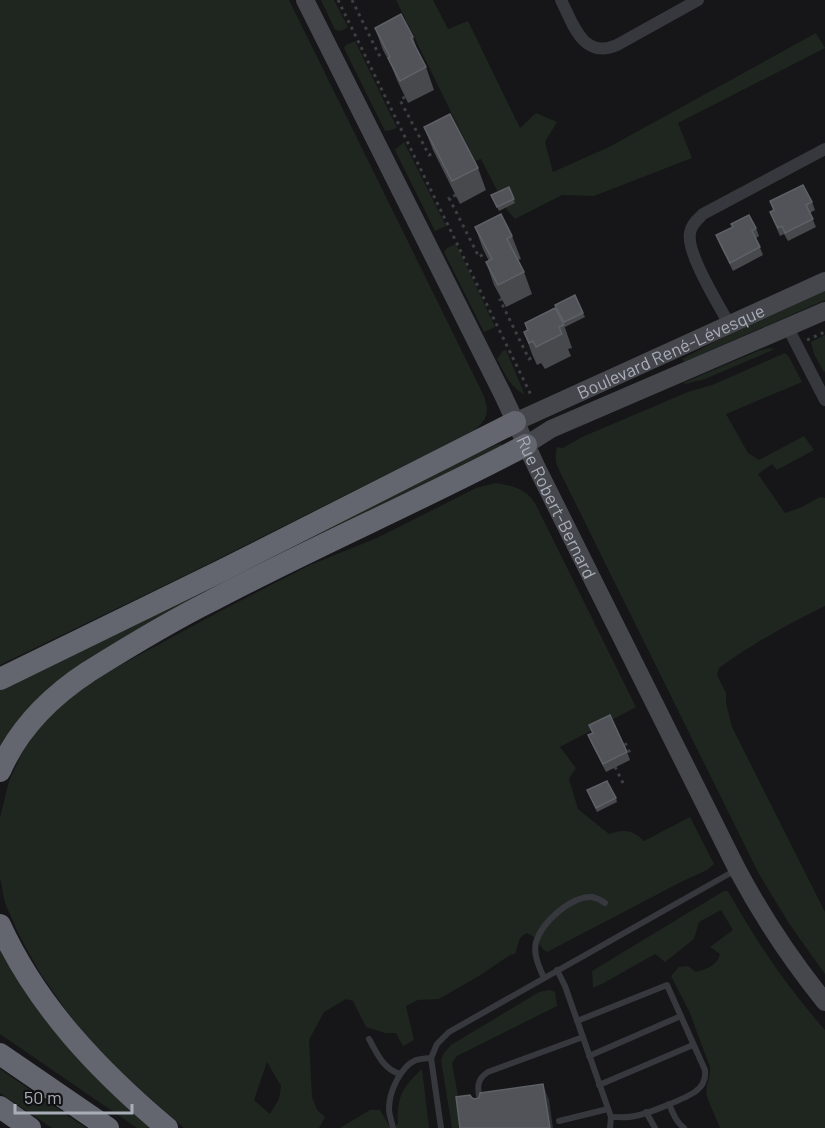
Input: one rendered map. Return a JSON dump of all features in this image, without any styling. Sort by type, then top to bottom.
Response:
[{"type":"highway","points":[[0,679],[516,423]]},
{"type":"highway","points":[[0,771],[17,739],[37,713],[88,672],[209,602],[526,445]]},
{"type":"highway","points":[[0,925],[37,992],[66,1029],[88,1055],[167,1128]]},
{"type":"highway","points":[[0,1054],[108,1128]]},
{"type":"highway","points":[[0,1107],[30,1128]]},
{"type":"street","name":"Rue Robert-Bernard","points":[[305,0],[737,869],[780,942],[825,1002]]},
{"type":"street","points":[[561,0],[578,33],[594,49],[611,48],[698,0]]},
{"type":"street","points":[[729,324],[693,254],[689,240],[692,226],[703,214],[825,150]]},
{"type":"street","name":"Boulevard René-Lévesque","points":[[516,423],[825,280]]},
{"type":"street","name":"Boulevard René-Lévesque","points":[[526,445],[551,429],[825,311]]},
{"type":"street","points":[[788,328],[825,400]]},
{"type":"lane","points":[[441,1128],[431,1058],[437,1044],[449,1032],[737,869]]},
{"type":"lane","points":[[544,978],[535,950],[548,921],[561,909],[583,898],[598,898],[605,903]]},
{"type":"lane","points":[[557,970],[566,986],[611,1117],[610,1128]]},
{"type":"lane","points":[[577,1021],[667,985],[705,1070],[703,1083],[697,1091],[685,1098],[635,1116],[611,1117]]},
{"type":"lane","points":[[589,1056],[681,1016]]},
{"type":"lane","points":[[481,1110],[478,1085],[482,1076],[583,1038]]},
{"type":"lane","points":[[369,1039],[384,1065],[400,1074]]},
{"type":"lane","points":[[599,1085],[693,1045]]},
{"type":"lane","points":[[393,1128],[389,1110],[391,1094],[400,1074],[408,1065],[417,1060],[431,1058]]},
{"type":"lane","points":[[669,1104],[679,1124],[684,1128]]},
{"type":"lane","points":[[559,1121],[608,1109]]},
{"type":"lane","points":[[646,1112],[655,1128]]},
{"type":"path","points":[[338,0],[531,395]]},
{"type":"path","points":[[352,0],[379,55],[385,53]]},
{"type":"path","points":[[405,97],[400,100],[429,155],[434,153]]},
{"type":"path","points":[[456,195],[449,198],[479,256],[485,254]]},
{"type":"path","points":[[502,299],[500,300],[529,359],[533,357]]},
{"type":"path","points":[[812,338],[825,332]]},
{"type":"path","points":[[625,743],[630,753]]},
{"type":"path","points":[[615,767],[625,787]]},
{"type":"shaded area","points":[[0,0],[289,0],[483,394],[487,410],[485,419],[473,431],[0,665]]},
{"type":"shaded area","points":[[321,0],[334,0],[348,27],[341,31],[335,30]]},
{"type":"shaded area","points":[[396,0],[433,0],[448,29],[468,21],[520,128],[536,113],[557,122],[545,142],[553,172],[609,147],[816,33],[825,48],[678,123],[692,158],[594,196],[562,195],[515,219],[507,210],[481,159],[475,161]]},
{"type":"shaded area","points":[[355,41],[397,128],[385,131],[344,48]]},
{"type":"shaded area","points":[[404,142],[446,226],[435,231],[395,150]]},
{"type":"shaded area","points":[[456,244],[495,327],[484,332],[444,252]]},
{"type":"shaded area","points":[[825,290],[825,300],[684,362],[682,359],[737,330]]},
{"type":"shaded area","points":[[825,335],[824,372],[814,354],[811,342]]},
{"type":"shaded area","points":[[775,349],[705,379],[683,383],[758,351]]},
{"type":"shaded area","points":[[506,350],[525,395],[505,375],[497,359]]},
{"type":"shaded area","points":[[785,353],[802,382],[726,414],[748,453],[759,460],[804,436],[814,450],[777,470],[772,464],[758,474],[785,513],[820,497],[825,498],[825,606],[744,651],[719,668],[717,675],[726,693],[732,727],[825,912],[825,974],[790,925],[759,874],[559,470],[556,458],[557,447],[563,448],[582,437]]},
{"type":"shaded area","points":[[501,443],[502,447],[127,640],[0,755],[0,686],[469,456]]},
{"type":"shaded area","points":[[495,483],[507,485],[523,491],[535,503],[636,707],[560,747],[576,768],[569,779],[578,809],[609,834],[620,831],[628,832],[644,841],[690,817],[714,864],[707,870],[547,952],[526,933],[520,938],[515,954],[479,976],[439,999],[418,1000],[406,1006],[414,1040],[403,1046],[396,1033],[385,1033],[366,1027],[353,1001],[346,999],[324,1012],[309,1040],[312,1097],[317,1110],[325,1117],[319,1128],[184,1128],[120,1072],[87,1037],[40,973],[19,935],[5,903],[0,878],[0,818],[9,781],[22,753],[41,725],[62,704],[93,680],[310,565],[377,538],[476,488]],"holes":[[[267,1062],[281,1086],[279,1099],[270,1114],[254,1100]]]},
{"type":"shaded area","points":[[724,891],[728,891],[773,963],[825,1030],[825,1128],[720,1128],[707,1096],[710,1067],[689,1011],[671,976],[679,967],[688,966],[696,972],[708,968],[717,961],[720,954],[710,947],[733,930],[721,910],[699,922],[694,939],[665,962],[655,954],[593,988],[592,971]]},
{"type":"shaded area","points":[[0,942],[156,1128],[137,1128],[0,1034]]},
{"type":"shaded area","points":[[550,990],[555,992],[557,1006],[457,1056],[452,1063],[464,1128],[452,1128],[441,1060],[444,1053],[451,1045],[539,992]]},
{"type":"shaded area","points":[[0,1069],[86,1128],[52,1128],[0,1093]]},
{"type":"shaded area","points":[[422,1069],[429,1128],[340,1128],[370,1110],[380,1110],[390,1127],[398,1124],[402,1093]]},
{"type":"building","points":[[401,14],[426,67],[400,81],[375,28]]},
{"type":"building","points":[[450,114],[478,168],[452,181],[424,127]]},
{"type":"building","points":[[803,185],[812,202],[806,205],[813,219],[785,233],[782,226],[778,228],[770,212],[774,210],[770,201]]},
{"type":"building","points":[[509,187],[514,199],[497,207],[491,195]]},
{"type":"building","points":[[501,214],[512,236],[507,239],[524,272],[498,285],[486,262],[492,259],[475,227]]},
{"type":"building","points":[[749,215],[756,228],[752,231],[760,247],[730,263],[716,235],[733,227],[731,224]]},
{"type":"building","points":[[575,295],[583,313],[564,322],[555,305]]},
{"type":"building","points":[[555,308],[564,325],[559,327],[562,334],[536,347],[533,341],[529,343],[524,332],[528,330],[525,323]]},
{"type":"building","points":[[610,715],[627,752],[603,764],[588,735],[593,733],[589,725]]},
{"type":"building","points":[[607,781],[616,798],[596,808],[587,790]]},
{"type":"building","points":[[543,1084],[550,1128],[460,1128],[456,1097],[470,1095],[475,1099],[479,1098],[480,1093]]}]
